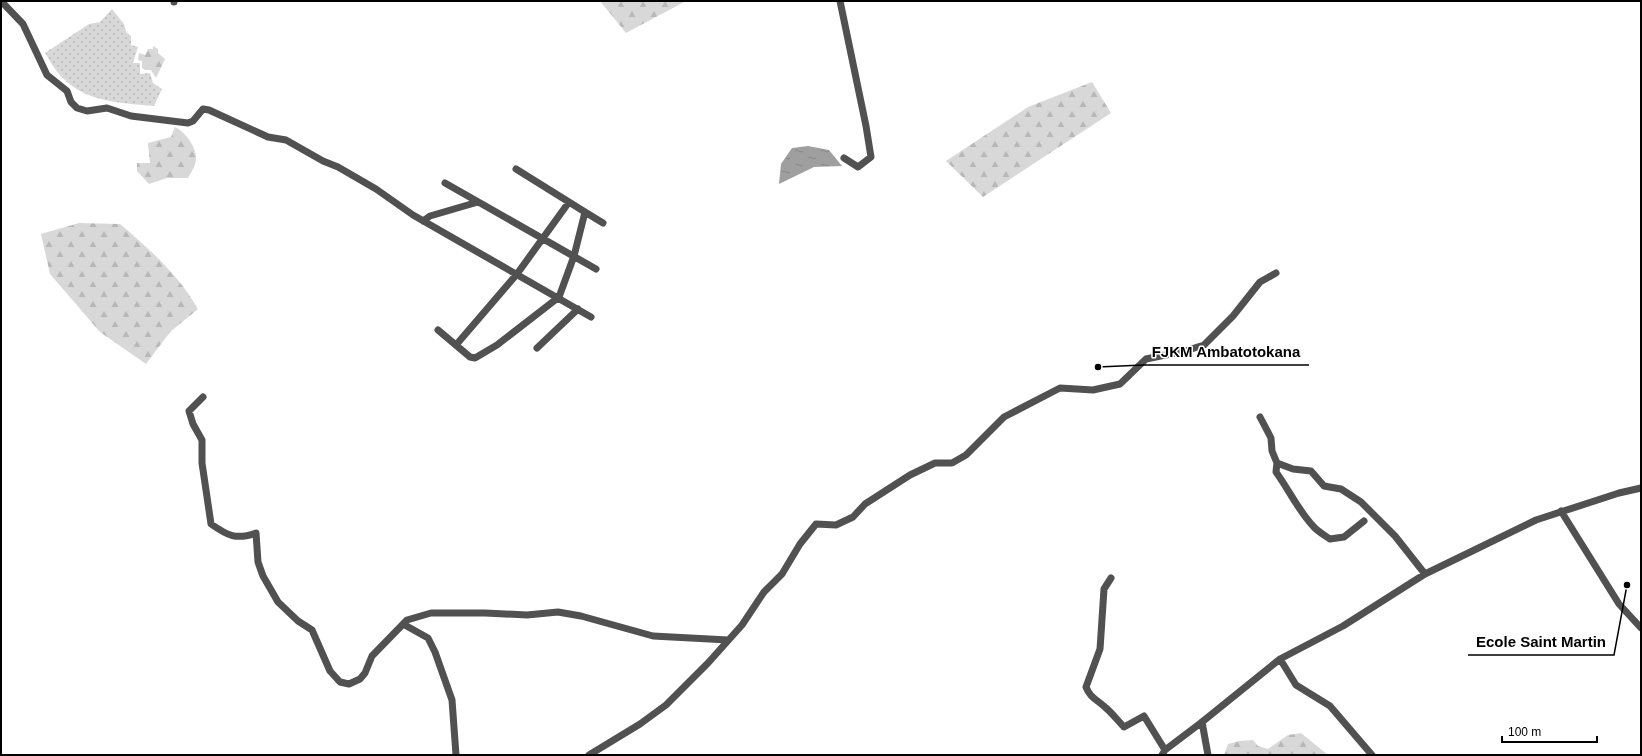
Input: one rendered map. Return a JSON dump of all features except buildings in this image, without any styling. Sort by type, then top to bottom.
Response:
[{"type":"street","points":[[1,1],[23,24],[47,75],[67,91],[71,102],[77,108],[87,111],[107,108],[131,116],[188,123],[193,121],[203,110],[209,110],[268,137],[286,140],[323,161],[338,167],[376,189],[423,221],[592,317]]},
{"type":"street","points":[[840,1],[871,157],[858,168],[844,158]]},
{"type":"street","points":[[516,169],[603,223]]},
{"type":"street","points":[[445,183],[596,269]]},
{"type":"street","points":[[423,221],[436,214],[478,202]]},
{"type":"street","points":[[456,345],[517,274],[569,202]]},
{"type":"street","points":[[438,330],[475,358],[497,345],[559,297],[574,256],[585,212]]},
{"type":"street","points":[[589,755],[640,724],[666,705],[728,640],[752,612],[764,592],[782,574],[800,544],[816,524],[836,525],[853,517],[865,504],[910,475],[935,463],[952,463],[966,455],[1004,418],[1060,388],[1093,390],[1120,384],[1146,359],[1185,351],[1204,345],[1233,316],[1260,282],[1276,273]]},
{"type":"street","points":[[537,348],[578,308]]},
{"type":"street","points":[[203,397],[189,411],[192,424],[202,440],[202,463],[211,524],[223,532],[241,538],[256,533],[258,562],[263,576],[278,602],[298,621],[312,630],[330,671],[340,682],[349,684],[360,679],[365,673],[372,656],[407,620],[432,613],[527,615],[558,612],[581,616],[653,636],[728,640]]},
{"type":"street","points":[[1260,417],[1271,438],[1272,451],[1277,463],[1276,472],[1290,491],[1298,508],[1313,527],[1330,539],[1344,536],[1364,521]]},
{"type":"street","points":[[1277,463],[1293,469],[1311,471],[1324,486],[1341,489],[1361,502],[1395,536],[1426,574]]},
{"type":"street","points":[[1110,578],[1104,589],[1100,649],[1086,687],[1092,698],[1105,707],[1124,727],[1144,716],[1163,752],[1280,659],[1342,626],[1426,574],[1536,520],[1641,488]]},
{"type":"street","points":[[1561,512],[1619,604],[1641,628]]},
{"type":"street","points":[[403,624],[428,638],[436,652],[452,700],[456,755]]},
{"type":"street","points":[[1280,659],[1296,685],[1330,706],[1372,755]]},
{"type":"street","points":[[1202,722],[1208,755]]},
{"type":"green space","points":[[600,1],[686,1],[626,33]]},
{"type":"green space","points":[[112,9],[124,24],[126,32],[131,36],[131,45],[138,47],[133,63],[140,63],[140,74],[150,73],[153,83],[162,89],[154,106],[106,100],[79,91],[67,82],[57,71],[45,53],[89,24],[100,22]]},
{"type":"green space","points":[[153,46],[158,49],[158,53],[165,59],[156,78],[151,70],[145,70],[142,68],[142,61],[138,60],[139,53],[145,55],[148,49],[153,49]]},
{"type":"green space","points":[[1092,82],[1111,113],[983,197],[946,161],[1028,107]]},
{"type":"green space","points":[[175,127],[187,137],[194,148],[196,159],[194,168],[188,178],[167,178],[149,184],[137,171],[137,163],[150,163],[148,143],[171,137]]},
{"type":"green space","points":[[79,223],[120,224],[172,273],[198,309],[170,332],[146,364],[100,332],[50,274],[41,234]]},
{"type":"green space","points":[[1301,733],[1328,755],[1224,755],[1228,744],[1239,741],[1253,740],[1258,746],[1268,749],[1288,735]]},
{"type":"water","points":[[808,146],[829,150],[842,166],[814,167],[779,184],[781,164],[792,148]]},
{"type":"place","name":"FJKM Ambatotokana","points":[[1098,367]]},
{"type":"place","name":"Ecole Saint Martin","points":[[1627,585]]}]
